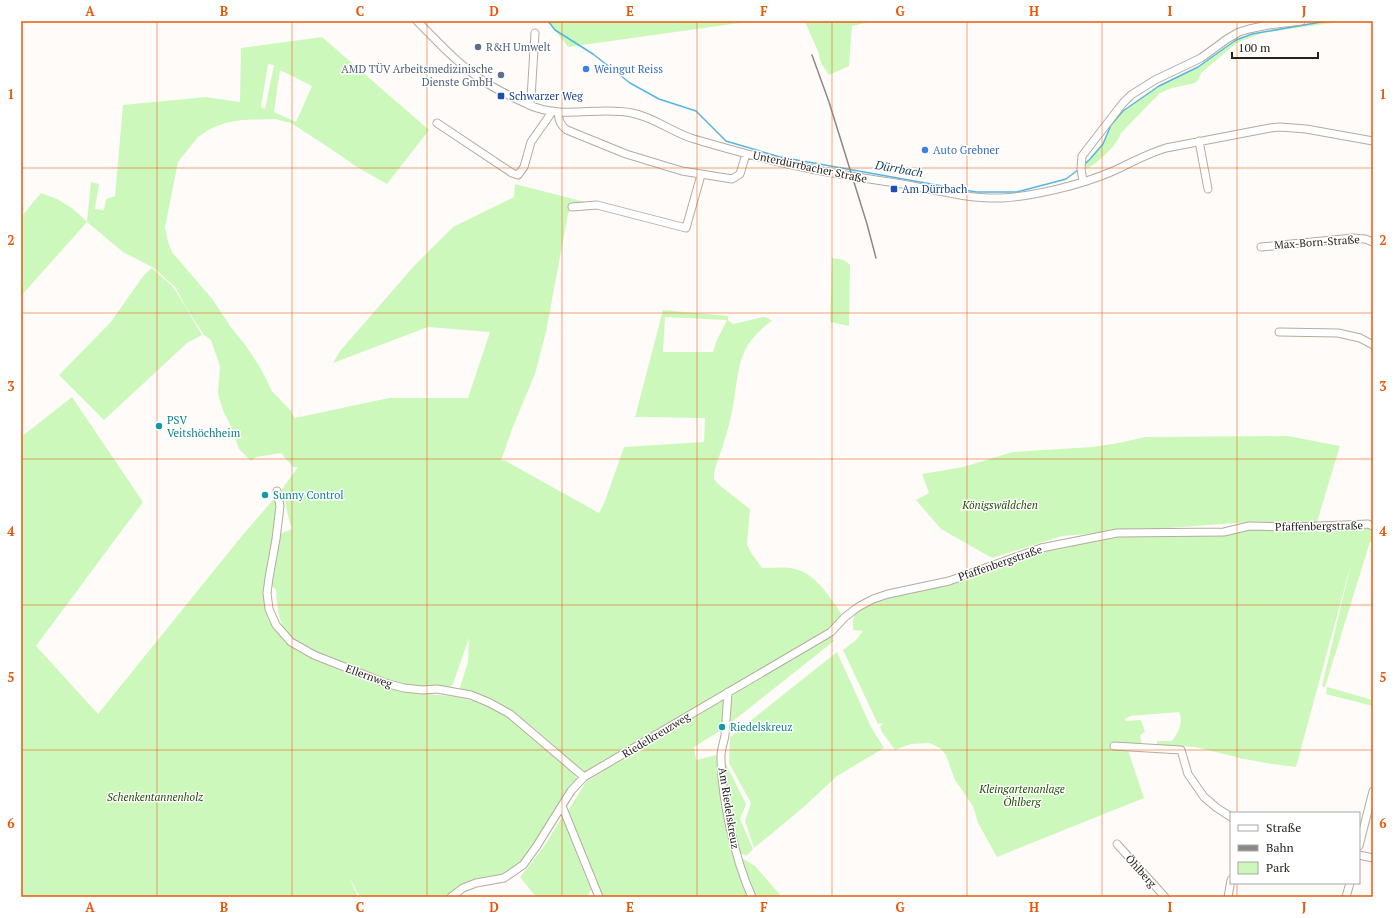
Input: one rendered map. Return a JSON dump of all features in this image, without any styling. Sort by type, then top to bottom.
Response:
[{"type":"street","name":"Unterdürrbacher Straße","points":[[417,21],[450,54],[479,79],[529,105],[555,112],[607,110],[634,113],[691,138],[746,154],[813,169],[967,196],[986,198],[1035,193],[1083,181],[1111,172],[1152,152],[1199,141],[1280,127],[1306,129],[1373,141]]},
{"type":"street","points":[[1083,181],[1081,166],[1082,156],[1123,103],[1131,95],[1142,87],[1194,62],[1239,32],[1268,25],[1301,21]]},
{"type":"street","points":[[529,105],[531,98],[535,33]]},
{"type":"street","name":"Unterdürrbacher Straße","points":[[555,112],[562,126],[567,130],[626,154],[682,171],[728,179],[736,178],[740,174],[746,154]]},
{"type":"street","points":[[437,123],[512,173],[518,175],[524,167],[531,142],[555,112]]},
{"type":"street","points":[[1199,141],[1208,189]]},
{"type":"street","points":[[572,207],[597,205],[686,228],[701,175]]},
{"type":"street","name":"Max-Born-Straße","points":[[1261,247],[1353,238],[1365,239],[1373,242]]},
{"type":"street","points":[[1279,332],[1338,333],[1360,338],[1373,345]]},
{"type":"street","name":"Ellernweg","points":[[277,491],[280,506],[269,578],[269,609],[276,625],[291,642],[314,655],[385,683],[404,688],[423,690],[437,689],[471,695],[490,703],[510,714],[584,777]]},
{"type":"street","name":"Pfaffenbergstraße","points":[[728,692],[831,632],[845,617],[858,607],[873,599],[888,594],[949,581],[1041,548],[1116,534],[1224,532],[1248,526],[1295,527],[1368,524],[1373,526]]},
{"type":"street","name":"Riedelkreuzweg","points":[[562,806],[584,777],[728,692]]},
{"type":"street","name":"Am Riedelskreuz","points":[[728,692],[721,754],[722,775],[727,809],[737,854],[747,887],[752,897]]},
{"type":"street","points":[[1114,746],[1181,750],[1188,774],[1204,797],[1230,816]]},
{"type":"street","points":[[1360,842],[1373,791]]},
{"type":"street","points":[[451,897],[463,888],[476,883],[504,878],[523,865],[562,806]]},
{"type":"street","points":[[562,806],[599,897]]},
{"type":"street","name":"Öhlberg","points":[[1117,844],[1165,897]]},
{"type":"street","points":[[1360,855],[1373,858]]},
{"type":"street","points":[[1228,897],[1230,884]]},
{"type":"street","points":[[1346,897],[1350,884]]},
{"type":"green space","points":[[548,21],[754,21],[568,47]]},
{"type":"green space","points":[[802,21],[874,21],[852,26],[849,66],[829,75],[821,63],[818,51],[805,22]]},
{"type":"green space","points":[[1327,21],[1346,21],[1262,33],[1237,43],[1202,72],[1195,83],[1172,88],[1160,93],[1121,133],[1116,143],[1107,153],[1087,169],[1084,165],[1103,144],[1111,125],[1123,111],[1159,86],[1198,67],[1236,40],[1252,34]]},
{"type":"green space","name":"Schenkentannenholz","points":[[322,37],[429,130],[387,184],[357,167],[291,123],[275,119],[242,120],[225,123],[210,129],[198,137],[178,162],[165,227],[172,252],[213,300],[261,369],[272,391],[290,410],[295,418],[389,398],[468,398],[490,332],[428,327],[333,363],[340,351],[414,266],[453,227],[514,197],[515,184],[597,205],[572,207],[568,214],[546,332],[535,374],[512,429],[501,461],[504,460],[599,513],[605,501],[624,447],[704,442],[705,418],[635,417],[663,310],[728,316],[728,320],[733,324],[763,317],[768,318],[772,321],[759,331],[750,341],[744,352],[740,364],[731,416],[714,472],[714,479],[718,484],[750,509],[747,545],[762,568],[791,568],[800,570],[807,574],[820,585],[841,613],[839,620],[819,635],[724,690],[590,771],[584,771],[578,768],[520,717],[494,701],[477,694],[459,690],[468,662],[469,638],[453,684],[447,690],[409,686],[396,683],[307,650],[294,641],[282,626],[276,590],[271,585],[271,610],[288,643],[297,651],[346,673],[383,686],[419,693],[465,699],[488,706],[512,719],[545,746],[575,775],[578,781],[518,867],[504,878],[476,883],[451,897],[360,897],[349,877],[358,897],[21,897],[21,437],[72,397],[143,502],[36,646],[98,714],[241,537],[278,494],[280,534],[292,529],[282,489],[298,467],[293,467],[281,453],[256,457],[251,461],[239,449],[220,401],[218,393],[220,366],[211,340],[204,335],[185,306],[176,288],[154,268],[123,252],[87,222],[91,182],[99,184],[95,209],[104,210],[106,199],[115,196],[123,105],[206,97],[240,102],[241,48]],"holes":[[[268,64],[274,65],[265,109],[261,107]],[[280,70],[312,86],[296,122],[274,112]],[[665,317],[727,320],[716,342],[713,352],[663,352]]]},
{"type":"green space","points":[[41,193],[57,199],[72,208],[87,222],[21,296],[21,217]]},
{"type":"green space","points":[[832,258],[844,260],[850,265],[849,326],[830,322]]},
{"type":"green space","points":[[152,268],[174,288],[202,335],[187,343],[104,420],[59,375],[110,323],[144,275]]},
{"type":"green space","name":"Königswäldchen","points":[[1288,436],[1340,446],[1317,522],[1236,523],[1062,536],[992,558],[941,529],[916,500],[929,493],[922,474],[963,467],[1013,452],[1092,447],[1145,437]]},
{"type":"green space","name":"Kleingartenanlage Öhlberg","points":[[1249,526],[1373,526],[1373,542],[1370,542],[1325,687],[1322,686],[1351,564],[1296,767],[1244,759],[1195,747],[1181,746],[1157,748],[1157,741],[1172,741],[1181,724],[1179,712],[1130,716],[1125,719],[1126,721],[1141,720],[1145,732],[1140,735],[1142,747],[1127,747],[1144,798],[997,857],[978,823],[973,806],[955,780],[946,755],[941,749],[930,743],[911,744],[895,750],[882,732],[880,727],[883,723],[878,724],[843,650],[855,641],[863,631],[853,630],[853,620],[858,607],[873,599],[949,581],[1041,548],[1117,533],[1224,532]]},
{"type":"green space","points":[[832,636],[834,641],[723,729],[694,747],[696,760],[721,754],[746,804],[740,819],[753,849],[746,856],[741,853],[737,855],[755,866],[782,897],[602,897],[566,814],[586,782]]},
{"type":"green space","points":[[837,652],[871,727],[884,748],[837,776],[806,805],[754,848],[745,821],[751,803],[729,763],[730,737]]},
{"type":"green space","points":[[1327,687],[1373,700],[1373,706],[1326,694]]},
{"type":"green space","points":[[562,817],[591,890],[587,897],[536,897],[520,877],[543,848]]},
{"type":"waterway","name":"Dürrbach","points":[[548,21],[555,30],[593,54],[630,83],[659,99],[696,111],[726,141],[780,157],[976,192],[1017,192],[1066,179],[1079,169]]},
{"type":"waterway","name":"Dürrbach","points":[[1084,165],[1103,144],[1111,125],[1123,111],[1159,86],[1198,67],[1236,40],[1252,34],[1327,21]]},
{"type":"railway","points":[[812,55],[829,102],[876,258]]},
{"type":"place","name":"R&H Umwelt","points":[[478,47]]},
{"type":"place","name":"Weingut Reiss","points":[[586,69]]},
{"type":"place","name":"AMD TÜV Arbeitsmedizinische Dienste GmbH","points":[[501,75]]},
{"type":"place","name":"Schwarzer Weg","points":[[501,96]]},
{"type":"place","name":"Auto Grebner","points":[[925,150]]},
{"type":"place","name":"Am Dürrbach","points":[[894,189]]},
{"type":"place","name":"PSV Veitshöchheim","points":[[159,426]]},
{"type":"place","name":"Sunny Control","points":[[265,495]]},
{"type":"place","name":"Riedelskreuz","points":[[722,727]]}]
